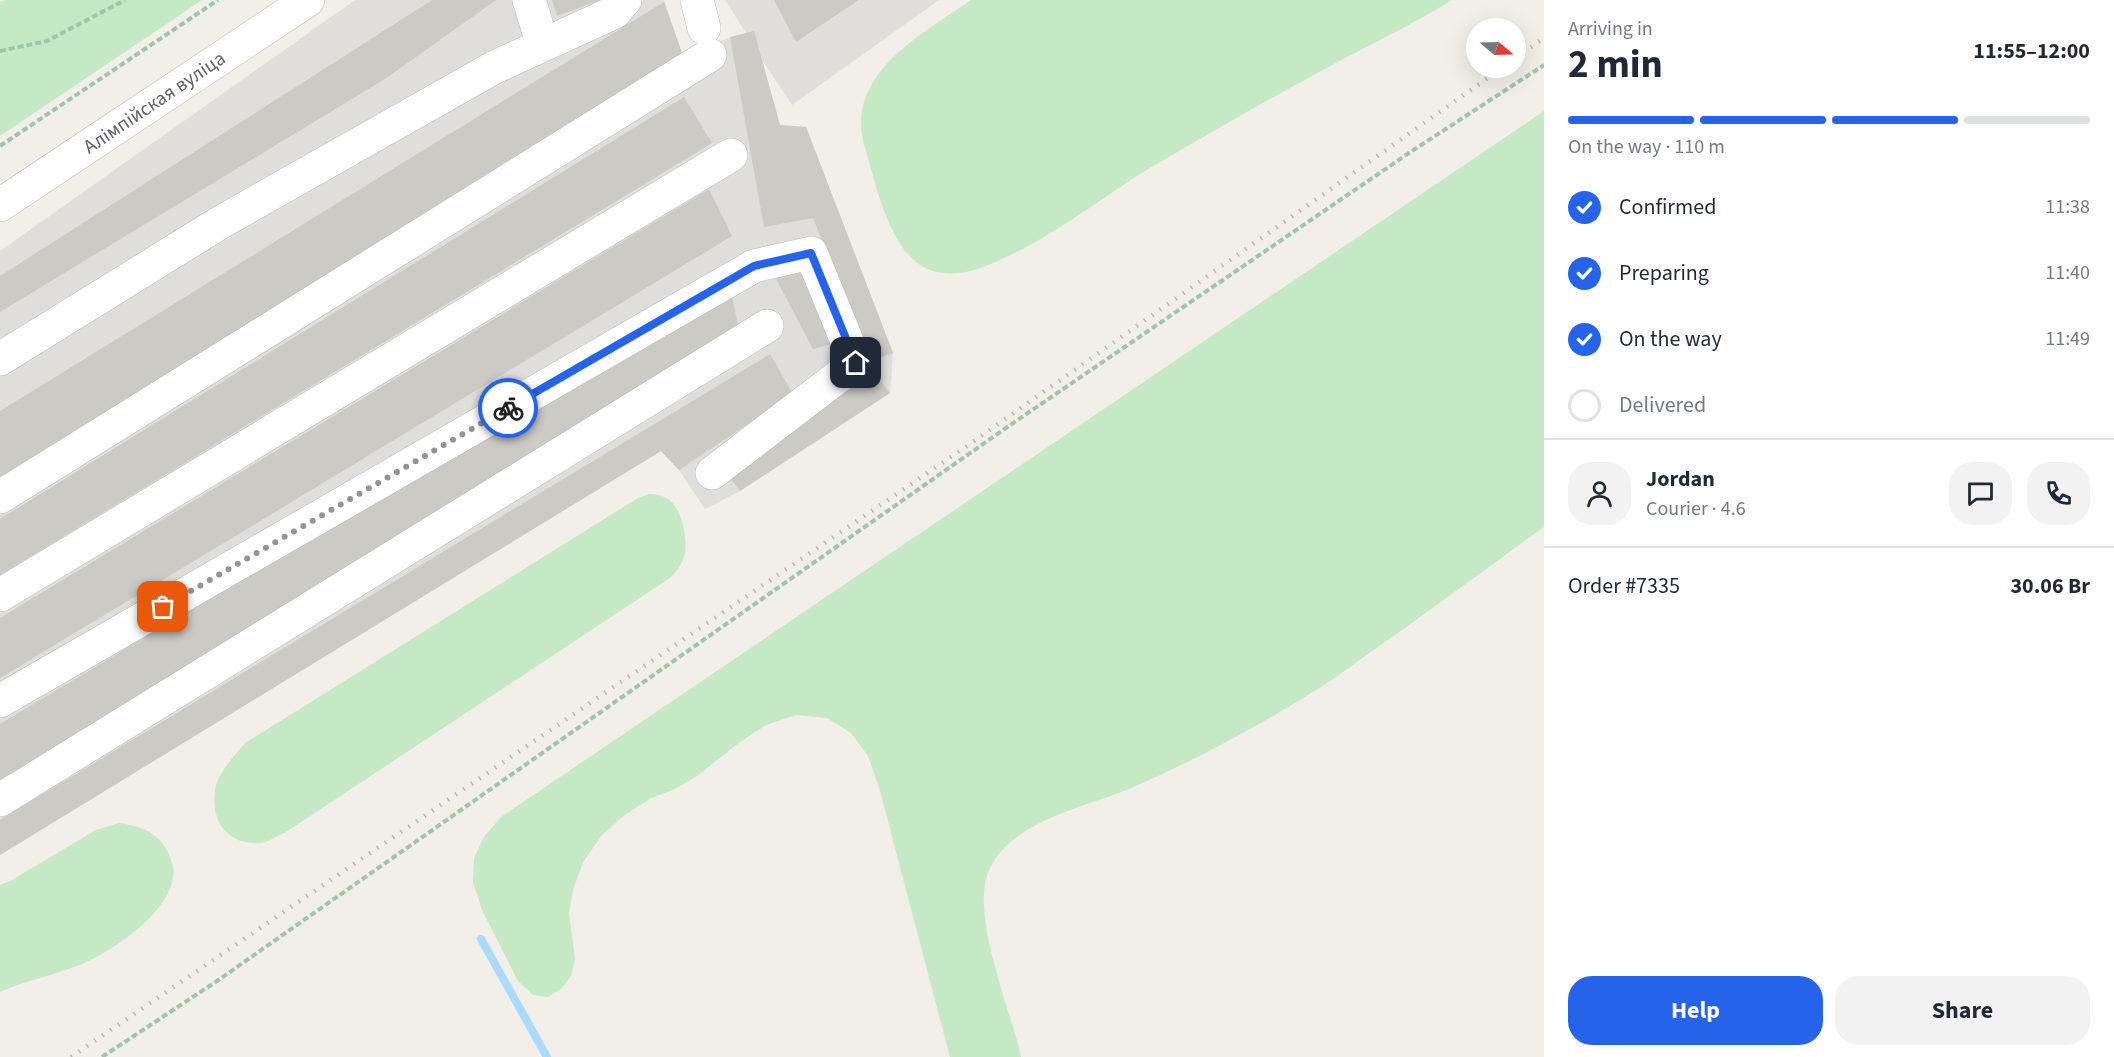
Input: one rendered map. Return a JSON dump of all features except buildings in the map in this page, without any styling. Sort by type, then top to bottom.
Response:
[{"type":"street","name":"Алімпійская вуліца","points":[[0,205],[308,0]]},
{"type":"street","points":[[529,0],[543,45]]},
{"type":"street","points":[[0,359],[221,222],[493,68],[615,12],[625,0]]},
{"type":"street","points":[[0,496],[704,28]]},
{"type":"street","points":[[0,595],[731,155]]},
{"type":"street","points":[[0,701],[754,266],[811,253],[856,363],[711,473]]},
{"type":"street","points":[[0,800],[767,326]]},
{"type":"path","points":[[0,51],[47,41],[125,0]]},
{"type":"path","points":[[0,146],[218,0]]},
{"type":"path","points":[[102,1057],[227,974],[1004,430],[1409,153],[1544,65]]},
{"type":"shaded area","points":[[355,0],[664,0],[682,53],[746,33],[725,0],[939,0],[792,105],[762,60],[780,125],[806,127],[893,353],[890,393],[740,491],[705,509],[679,470],[661,451],[0,855],[0,251]]},
{"type":"green space","points":[[6,0],[202,0],[0,136],[0,2]]},
{"type":"green space","points":[[971,0],[1452,0],[1329,66],[1160,162],[1025,248],[980,268],[946,273],[921,266],[897,239],[881,202],[865,148],[861,122],[865,99],[876,78],[891,60],[930,28]]},
{"type":"green space","points":[[1544,111],[1544,527],[1412,623],[1287,708],[1224,744],[1158,776],[1035,826],[1017,837],[1002,851],[990,868],[985,887],[984,909],[994,961],[1021,1057],[950,1057],[879,787],[868,756],[851,733],[827,718],[796,715],[766,725],[697,776],[673,790],[651,798],[626,814],[602,835],[583,862],[573,890],[569,913],[575,959],[571,976],[561,989],[548,997],[533,995],[518,981],[482,910],[473,882],[474,858],[484,837],[501,817]]},
{"type":"green space","points":[[649,494],[659,495],[673,503],[682,523],[685,553],[679,567],[670,578],[286,832],[261,843],[249,843],[231,836],[224,829],[215,812],[215,790],[223,771],[245,743],[638,498]]},
{"type":"green space","points":[[119,823],[151,833],[167,851],[173,876],[168,892],[159,908],[129,936],[96,957],[72,968],[0,992],[0,885],[96,830]]},
{"type":"waterway","points":[[481,939],[547,1057]]},
{"type":"railway","points":[[1526,50],[1544,38]]},
{"type":"railway","points":[[71,1057],[967,446],[1488,78]]},
{"type":"way so far","points":[[163,607],[508,408]]},
{"type":"route","points":[[508,408],[754,266],[811,253],[856,363]]}]
